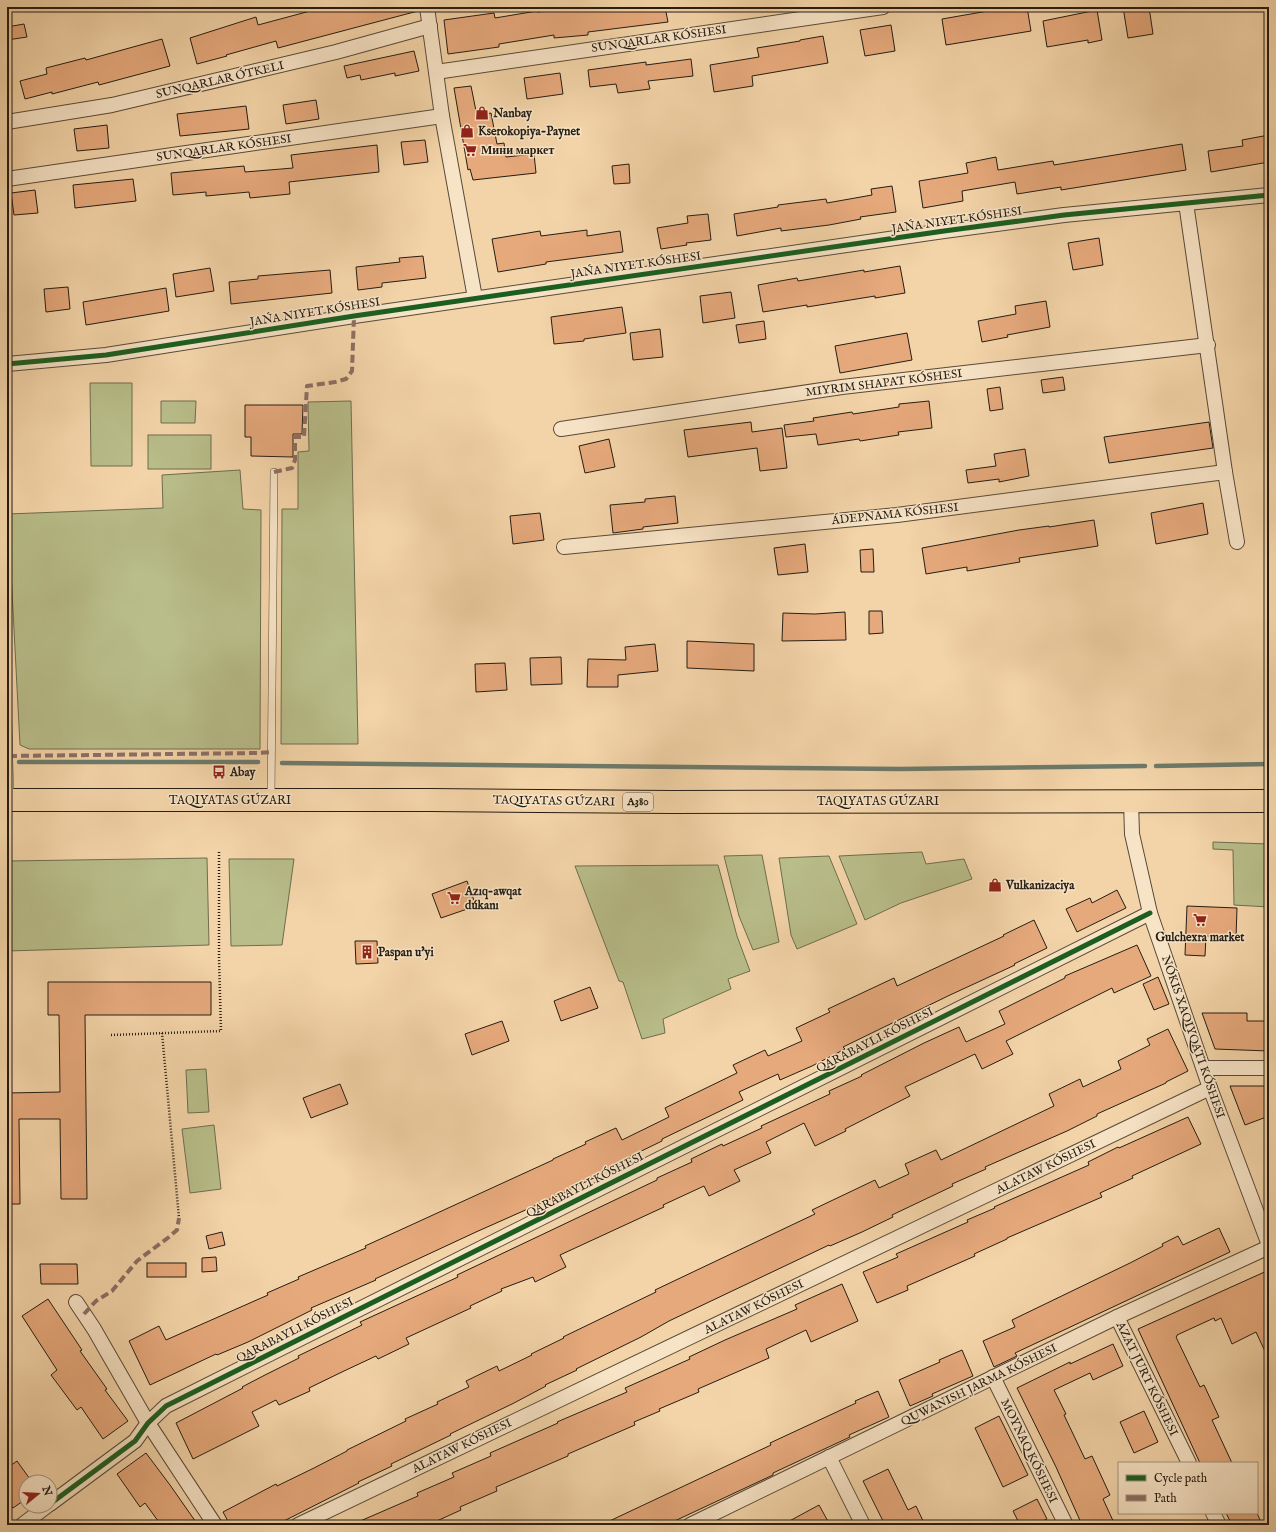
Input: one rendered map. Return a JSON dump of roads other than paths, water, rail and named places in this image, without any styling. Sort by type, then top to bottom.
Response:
[{"type":"highway","name":"A380","points":[[9,800],[438,800],[672,802],[1269,801]]},
{"type":"street","points":[[427,7],[442,116],[475,298]]},
{"type":"street","name":"SUNQARLAR KÓSHESI","points":[[436,72],[883,7]]},
{"type":"street","name":"SUNQARLAR ÓTKELI","points":[[7,122],[112,106],[336,52],[430,26]]},
{"type":"street","name":"SUNQARLAR KÓSHESI","points":[[7,179],[442,116]]},
{"type":"street","name":"JAŃA NIYET KÓSHESI","points":[[7,364],[106,355],[475,298],[944,231],[1064,215],[1269,195]]},
{"type":"street","points":[[1186,203],[1208,345],[1225,472],[1237,542]]},
{"type":"street","name":"MIYRIM SHAPAT KÓSHESI","points":[[561,429],[842,387],[1208,345]]},
{"type":"street","name":"ÁDEPNAMA KÓSHESI","points":[[564,547],[897,516],[1225,472]]},
{"type":"street","points":[[690,1525],[993,1377],[1269,1246],[1210,1088],[1150,914],[1132,834],[1131,801]]},
{"type":"street","points":[[58,1498],[135,1441],[148,1423],[166,1406],[1150,914]]},
{"type":"street","points":[[1204,1068],[1269,1068]]},
{"type":"street","name":"ALATAW KÓSHESI","points":[[298,1525],[1210,1088]]},
{"type":"street","points":[[76,1302],[94,1329],[148,1423],[215,1525]]},
{"type":"street","name":"AZAT JURT KÓSHESI","points":[[1117,1318],[1189,1462]]},
{"type":"street","name":"MOYNAQ KÓSHESI","points":[[993,1377],[1066,1525]]},
{"type":"street","points":[[829,1457],[863,1525]]},
{"type":"street","points":[[22,1525],[36,1514]]},
{"type":"street","points":[[1214,1514],[1219,1525]]},
{"type":"lane","points":[[271,800],[274,472]]},
{"type":"lane","points":[[7,678],[9,800]]},
{"type":"waterway","points":[[19,762],[258,762]]},
{"type":"waterway","points":[[282,763],[900,769],[1145,766]]},
{"type":"waterway","points":[[1156,766],[1269,764]]},
{"type":"place","name":"Nanbay","points":[[482,113]]},
{"type":"place","name":"Kserokopiya-Paynet","points":[[467,131]]},
{"type":"place","name":"Мини маркет","points":[[470,150]]},
{"type":"place","name":"Abay","points":[[219,772]]},
{"type":"place","name":"Vulkanizaciya","points":[[995,885]]},
{"type":"place","name":"Azıq-awqat dúkanı","points":[[454,898]]},
{"type":"place","name":"Gulchexra market","points":[[1200,920]]},
{"type":"place","name":"Paspan u'yi","points":[[367,952]]}]
